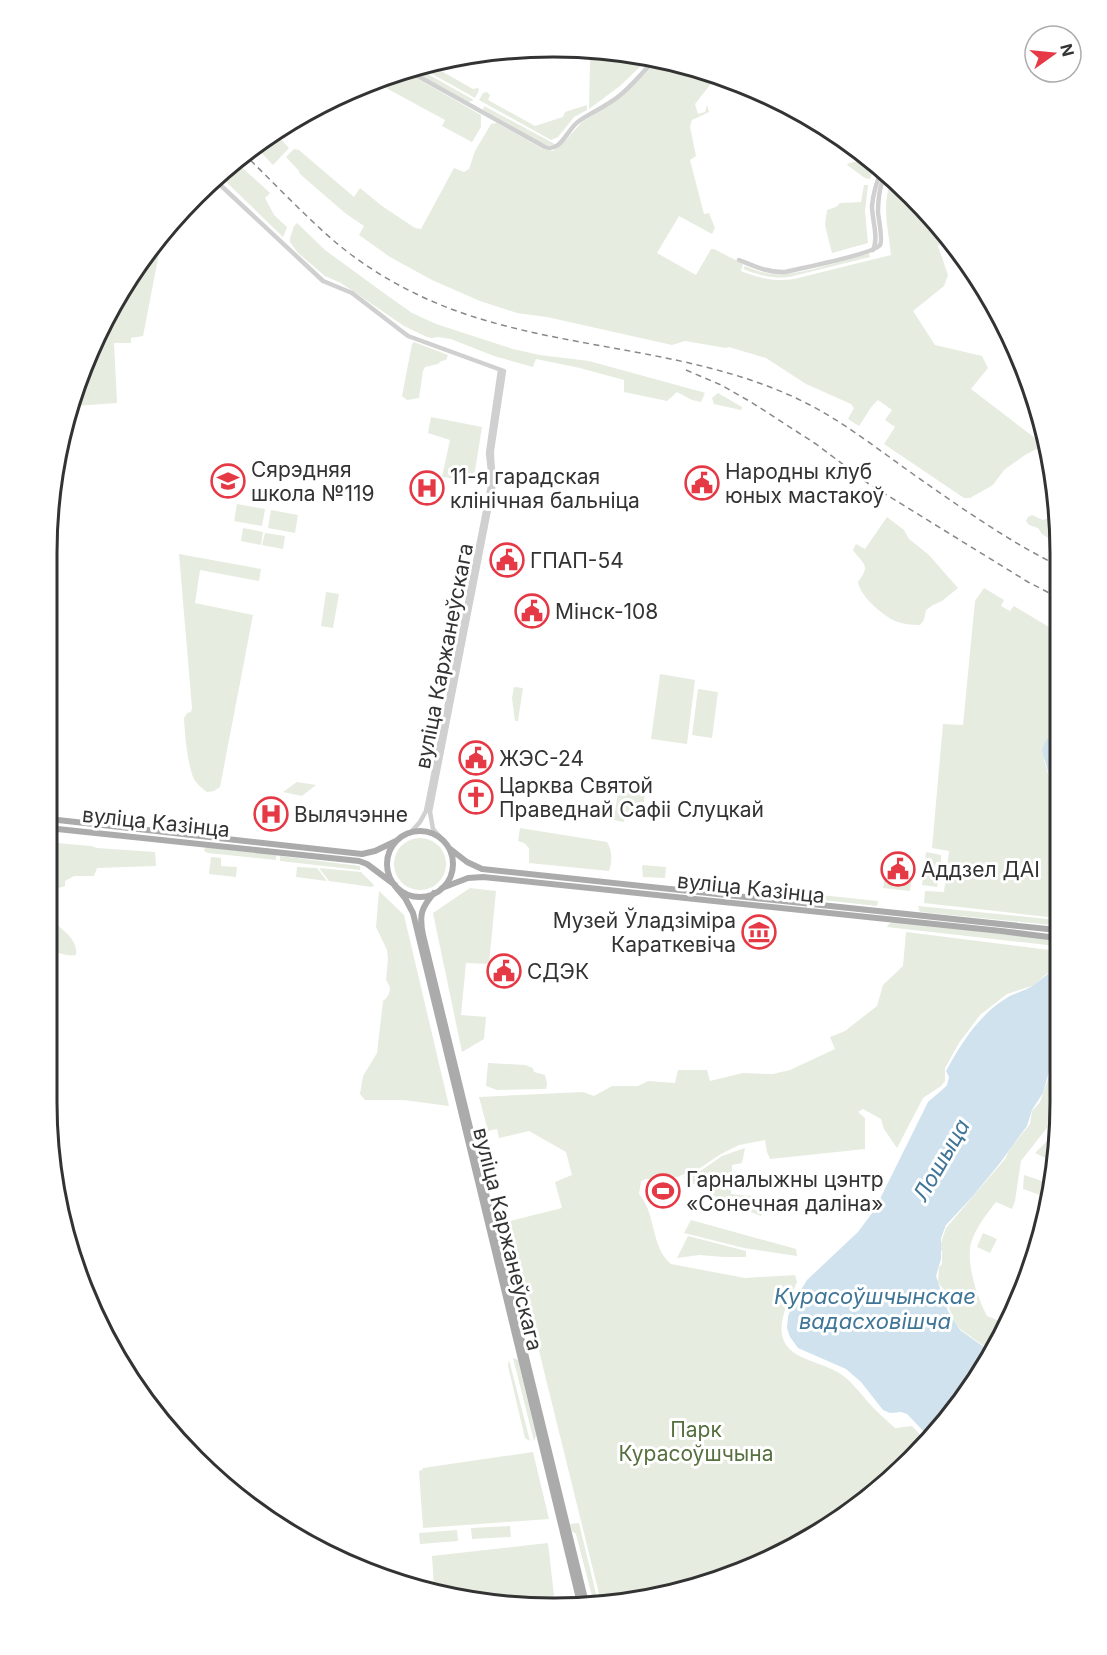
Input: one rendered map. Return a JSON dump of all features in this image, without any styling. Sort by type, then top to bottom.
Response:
[{"type":"main road","name":"вуліца Казінца","points":[[57,820],[363,854],[375,851],[396,840]]},
{"type":"main road","name":"вуліца Казінца","points":[[57,829],[359,861],[368,864],[395,886]]},
{"type":"main road","points":[[411,831],[428,832],[440,837],[449,848],[452,858],[452,869],[448,880],[442,888],[424,897],[404,893],[395,886],[389,875],[387,862],[389,852],[396,840],[411,831]]},
{"type":"main road","name":"вуліца Казінца","points":[[449,848],[467,862],[482,869],[887,911],[1002,927],[1050,937]]},
{"type":"main road","name":"вуліца Казінца","points":[[442,888],[468,878],[483,876],[886,919],[1050,930]]},
{"type":"main road","name":"вуліца Каржанеўскага","points":[[395,886],[413,913],[460,1094]]},
{"type":"main road","name":"вуліца Каржанеўскага","points":[[434,893],[422,910],[422,927],[544,1444],[584,1597]]},
{"type":"main road","points":[[788,901],[788,909]]},
{"type":"main road","points":[[886,919],[887,911]]},
{"type":"main road","name":"вуліца Каржанеўскага","points":[[563,1520],[579,1597]]},
{"type":"street","points":[[418,76],[551,149],[561,142],[579,121],[602,108],[630,87],[648,67]]},
{"type":"street","points":[[873,250],[876,243],[872,207],[878,178]]},
{"type":"street","points":[[739,260],[778,272],[813,266],[873,250],[881,245],[879,200],[883,182]]},
{"type":"street","points":[[220,185],[323,281],[352,293],[408,336],[502,370]]},
{"type":"street","name":"вуліца Каржанеўскага","points":[[411,831],[420,822],[426,810],[490,486],[488,453],[502,370]]},
{"type":"street","name":"вуліца Каржанеўскага","points":[[440,837],[433,829],[430,812],[493,489],[494,475],[491,458],[502,370]]},
{"type":"green space","points":[[589,58],[641,65],[620,86],[589,109]]},
{"type":"green space","points":[[651,67],[712,83],[695,104],[698,114],[705,112],[707,105],[709,112],[692,120],[690,127],[696,156],[690,160],[704,214],[709,213],[715,228],[712,234],[679,216],[657,253],[696,275],[711,249],[743,264],[741,271],[774,280],[794,279],[891,255],[886,207],[889,187],[941,243],[938,246],[948,275],[944,286],[913,311],[935,345],[982,356],[988,368],[971,389],[1036,439],[1038,448],[1004,470],[993,485],[970,498],[964,498],[884,444],[895,427],[885,420],[892,410],[878,400],[859,426],[848,419],[854,408],[851,404],[806,384],[766,358],[729,347],[685,341],[672,345],[547,317],[517,313],[480,301],[432,280],[390,257],[359,235],[364,226],[345,213],[300,174],[286,157],[294,149],[299,150],[354,197],[360,188],[382,206],[415,228],[421,229],[454,168],[464,172],[469,169],[475,151],[491,124],[497,123],[543,149],[553,151],[581,123],[621,97]]},
{"type":"green space","points":[[440,71],[473,89],[478,88],[475,98],[430,73]]},
{"type":"green space","points":[[427,74],[474,100],[469,102],[420,75]]},
{"type":"green space","points":[[415,77],[481,115],[481,127],[472,142],[442,126],[445,120],[384,87]]},
{"type":"green space","points":[[487,92],[490,95],[488,100],[535,126],[563,117],[565,112],[587,105],[587,110],[574,117],[558,137],[551,140],[479,100],[483,93]]},
{"type":"green space","points":[[484,106],[555,145],[546,145],[483,110]]},
{"type":"green space","points":[[281,139],[289,148],[273,165],[261,153]]},
{"type":"green space","points":[[858,161],[872,173],[870,179],[847,165]]},
{"type":"green space","points":[[242,167],[270,193],[265,198],[274,215],[287,227],[283,237],[225,181]]},
{"type":"green space","points":[[864,185],[868,185],[865,211],[868,243],[832,253],[825,225],[827,210],[840,203],[861,202]]},
{"type":"green space","points":[[297,223],[325,250],[381,291],[412,313],[436,324],[513,349],[589,361],[705,393],[701,402],[677,392],[667,401],[624,392],[624,380],[580,368],[536,359],[533,367],[494,356],[451,339],[427,337],[404,326],[341,283],[325,276],[298,253],[290,242]]},
{"type":"green space","points":[[159,252],[143,336],[131,338],[131,343],[114,343],[117,403],[80,406],[108,334],[124,305]]},
{"type":"green space","points":[[869,253],[870,257],[789,277],[766,276],[743,269],[745,266],[767,273],[792,273]]},
{"type":"green space","points":[[414,342],[448,355],[446,360],[425,367],[419,398],[407,400],[402,396]]},
{"type":"green space","points":[[718,393],[742,407],[741,410],[714,404],[712,398]]},
{"type":"green space","points":[[431,417],[482,427],[475,471],[467,480],[442,477],[450,440],[428,433]]},
{"type":"green space","points":[[237,504],[265,509],[262,526],[234,521]]},
{"type":"green space","points":[[271,510],[298,515],[295,533],[268,528]]},
{"type":"green space","points":[[1032,515],[1043,520],[1049,518],[1050,539],[1038,528],[1029,525],[1026,521]]},
{"type":"green space","points":[[887,517],[929,555],[958,588],[926,610],[924,620],[920,625],[895,621],[878,610],[863,593],[858,582],[865,568],[853,550],[856,544],[865,549]]},
{"type":"green space","points":[[243,528],[263,532],[261,545],[241,541]]},
{"type":"green space","points":[[265,533],[285,536],[283,549],[262,545]]},
{"type":"green space","points":[[179,554],[261,569],[259,581],[200,570],[195,603],[253,615],[220,787],[207,792],[197,784],[193,777],[186,740],[184,718],[192,708]]},
{"type":"green space","points":[[984,588],[1004,600],[1001,606],[1010,611],[1014,606],[1050,628],[1050,744],[1044,760],[1050,780],[1050,917],[924,903],[925,891],[944,892],[949,851],[932,848],[943,724],[963,725],[975,601]]},
{"type":"green space","points":[[326,592],[339,594],[333,628],[321,626]]},
{"type":"green space","points":[[660,674],[695,680],[687,744],[651,739]]},
{"type":"green space","points":[[514,687],[523,688],[518,721],[515,721],[512,698]]},
{"type":"green space","points":[[698,689],[718,692],[712,738],[692,735]]},
{"type":"green space","points":[[297,782],[316,785],[302,796],[283,792]]},
{"type":"green space","points":[[618,791],[645,793],[642,816],[625,815],[624,822],[614,820]]},
{"type":"green space","points":[[520,828],[607,842],[611,856],[609,871],[529,863],[529,848],[518,841]]},
{"type":"green space","points":[[415,838],[425,838],[435,842],[442,849],[446,864],[442,879],[435,886],[425,890],[415,890],[405,886],[398,879],[394,869],[394,859],[398,849],[405,842]]},
{"type":"green space","points":[[57,843],[155,852],[156,866],[97,868],[94,876],[74,876],[65,881],[65,886],[57,888]]},
{"type":"green space","points":[[205,847],[276,855],[276,860],[208,853],[204,851]]},
{"type":"green space","points":[[926,852],[941,855],[941,863],[936,862],[935,869],[937,887],[922,885]]},
{"type":"green space","points":[[280,856],[360,866],[360,870],[280,861]]},
{"type":"green space","points":[[211,857],[221,858],[221,866],[237,867],[236,877],[209,874]]},
{"type":"green space","points":[[643,865],[666,867],[665,878],[643,877]]},
{"type":"green space","points":[[297,867],[317,868],[327,881],[296,877]]},
{"type":"green space","points":[[319,868],[361,872],[374,885],[372,887],[329,881]]},
{"type":"green space","points":[[885,876],[888,879],[911,882],[910,891],[883,888]]},
{"type":"green space","points":[[470,888],[496,891],[489,964],[466,963],[461,1015],[486,1017],[484,1039],[462,1052],[433,913]]},
{"type":"green space","points":[[379,891],[404,915],[449,1106],[404,1100],[365,1100],[360,1094],[363,1076],[377,1053],[383,1001],[390,991],[386,980],[387,950],[376,927]]},
{"type":"green space","points":[[792,892],[878,901],[877,906],[795,897]]},
{"type":"green space","points":[[918,906],[1050,919],[1050,925],[921,912]]},
{"type":"green space","points":[[892,922],[1038,938],[1050,940],[1050,945],[887,927]]},
{"type":"green space","points":[[57,925],[67,933],[75,945],[76,955],[57,952]]},
{"type":"green space","name":"Парк Курасоўшчына","points":[[906,932],[1050,950],[1050,972],[1035,985],[1007,994],[980,1015],[959,1043],[945,1068],[945,1081],[923,1098],[897,1148],[884,1129],[881,1119],[863,1109],[858,1112],[865,1118],[865,1149],[770,1159],[765,1140],[739,1145],[697,1170],[676,1177],[641,1181],[639,1194],[649,1211],[656,1239],[664,1257],[671,1264],[745,1278],[795,1275],[797,1282],[782,1324],[785,1343],[792,1351],[804,1358],[842,1375],[895,1428],[912,1426],[921,1436],[881,1475],[856,1495],[802,1531],[773,1547],[713,1572],[682,1581],[599,1596],[541,1359],[510,1221],[562,1208],[555,1182],[572,1175],[566,1152],[529,1131],[499,1138],[497,1129],[488,1131],[479,1097],[583,1092],[594,1096],[612,1086],[638,1086],[648,1081],[675,1083],[678,1070],[707,1070],[710,1081],[743,1073],[773,1074],[790,1070],[835,1049],[830,1037],[845,1031],[877,1006],[883,985],[903,966]]},
{"type":"green space","points":[[488,1063],[525,1065],[533,1068],[534,1072],[545,1075],[546,1089],[497,1090],[486,1086]]},
{"type":"green space","points":[[1050,1074],[1049,1125],[1021,1161],[1012,1209],[996,1202],[978,1226],[971,1243],[970,1261],[976,1290],[987,1316],[999,1321],[985,1347],[960,1329],[955,1322],[943,1289],[938,1282],[939,1267],[942,1264],[940,1246],[946,1228],[1005,1159],[1030,1124],[1032,1111],[1040,1102]]},
{"type":"green space","points":[[1048,1140],[1048,1140],[1047,1159],[1035,1153]]},
{"type":"green space","points":[[745,1148],[742,1163],[732,1165],[731,1194],[768,1198],[761,1216],[717,1199],[705,1184],[693,1184],[683,1177],[699,1172],[722,1156]]},
{"type":"green space","points":[[1024,1175],[1043,1181],[1041,1195],[1023,1189]]},
{"type":"green space","points":[[691,1220],[796,1249],[797,1256],[744,1248],[684,1233]]},
{"type":"green space","points":[[983,1233],[997,1239],[990,1253],[977,1247]]},
{"type":"green space","points":[[688,1236],[746,1251],[746,1257],[699,1255],[677,1258]]},
{"type":"green space","points":[[513,1358],[518,1360],[536,1435],[534,1441]]},
{"type":"green space","points":[[509,1360],[530,1441],[525,1438],[508,1366]]},
{"type":"green space","points":[[533,1452],[549,1519],[423,1528],[419,1471],[423,1468]]},
{"type":"green space","points":[[579,1523],[597,1596],[592,1596],[576,1534],[572,1531],[570,1524]]},
{"type":"green space","points":[[510,1526],[511,1537],[472,1539],[471,1528]]},
{"type":"green space","points":[[457,1530],[458,1541],[420,1544],[419,1533]]},
{"type":"green space","points":[[548,1543],[554,1598],[489,1594],[434,1583],[432,1556]]},
{"type":"water","points":[[1050,738],[1050,778],[1042,750],[1046,740]]},
{"type":"water","name":"Курасоўшчынскае вадасховішча","points":[[1050,973],[1050,1068],[1043,1093],[1032,1110],[1027,1126],[973,1196],[946,1225],[941,1238],[941,1259],[936,1276],[948,1311],[960,1330],[984,1347],[947,1404],[924,1432],[907,1414],[890,1413],[883,1410],[861,1382],[846,1369],[798,1348],[787,1328],[788,1317],[792,1304],[807,1280],[858,1232],[875,1209],[928,1102],[947,1085],[949,1077],[946,1071],[971,1031],[995,1006],[1034,985]]},
{"type":"railway","points":[[251,160],[334,241],[361,262],[404,288],[451,309],[495,323],[540,334],[677,360],[766,385],[808,404],[835,420],[984,523],[1050,561]]},
{"type":"railway","points":[[686,370],[721,385],[751,402],[816,444],[869,484],[1050,593]]},
{"type":"place","name":"Сярэдняя школа №119","points":[[228,481]]},
{"type":"place","name":"Народны клуб юных мастакоў","points":[[702,483]]},
{"type":"place","name":"11-я гарадская клінічная бальніца","points":[[427,488]]},
{"type":"place","name":"ГПАП-54","points":[[507,560]]},
{"type":"place","name":"Мінск-108","points":[[532,611]]},
{"type":"place","name":"ЖЭС-24","points":[[476,758]]},
{"type":"place","name":"Царква Святой Праведнай Сафіі Слуцкай","points":[[476,797]]},
{"type":"place","name":"Вылячэнне","points":[[271,814]]},
{"type":"place","name":"Аддзел ДАІ","points":[[898,869]]},
{"type":"place","name":"Музей Ўладзіміра Караткевіча","points":[[759,932]]},
{"type":"place","name":"СДЭК","points":[[504,971]]},
{"type":"place","name":"Гарналыжны цэнтр «Сонечная даліна»","points":[[663,1191]]},
{"type":"water label","name":"Лошыца","points":[[941,1160]]}]
